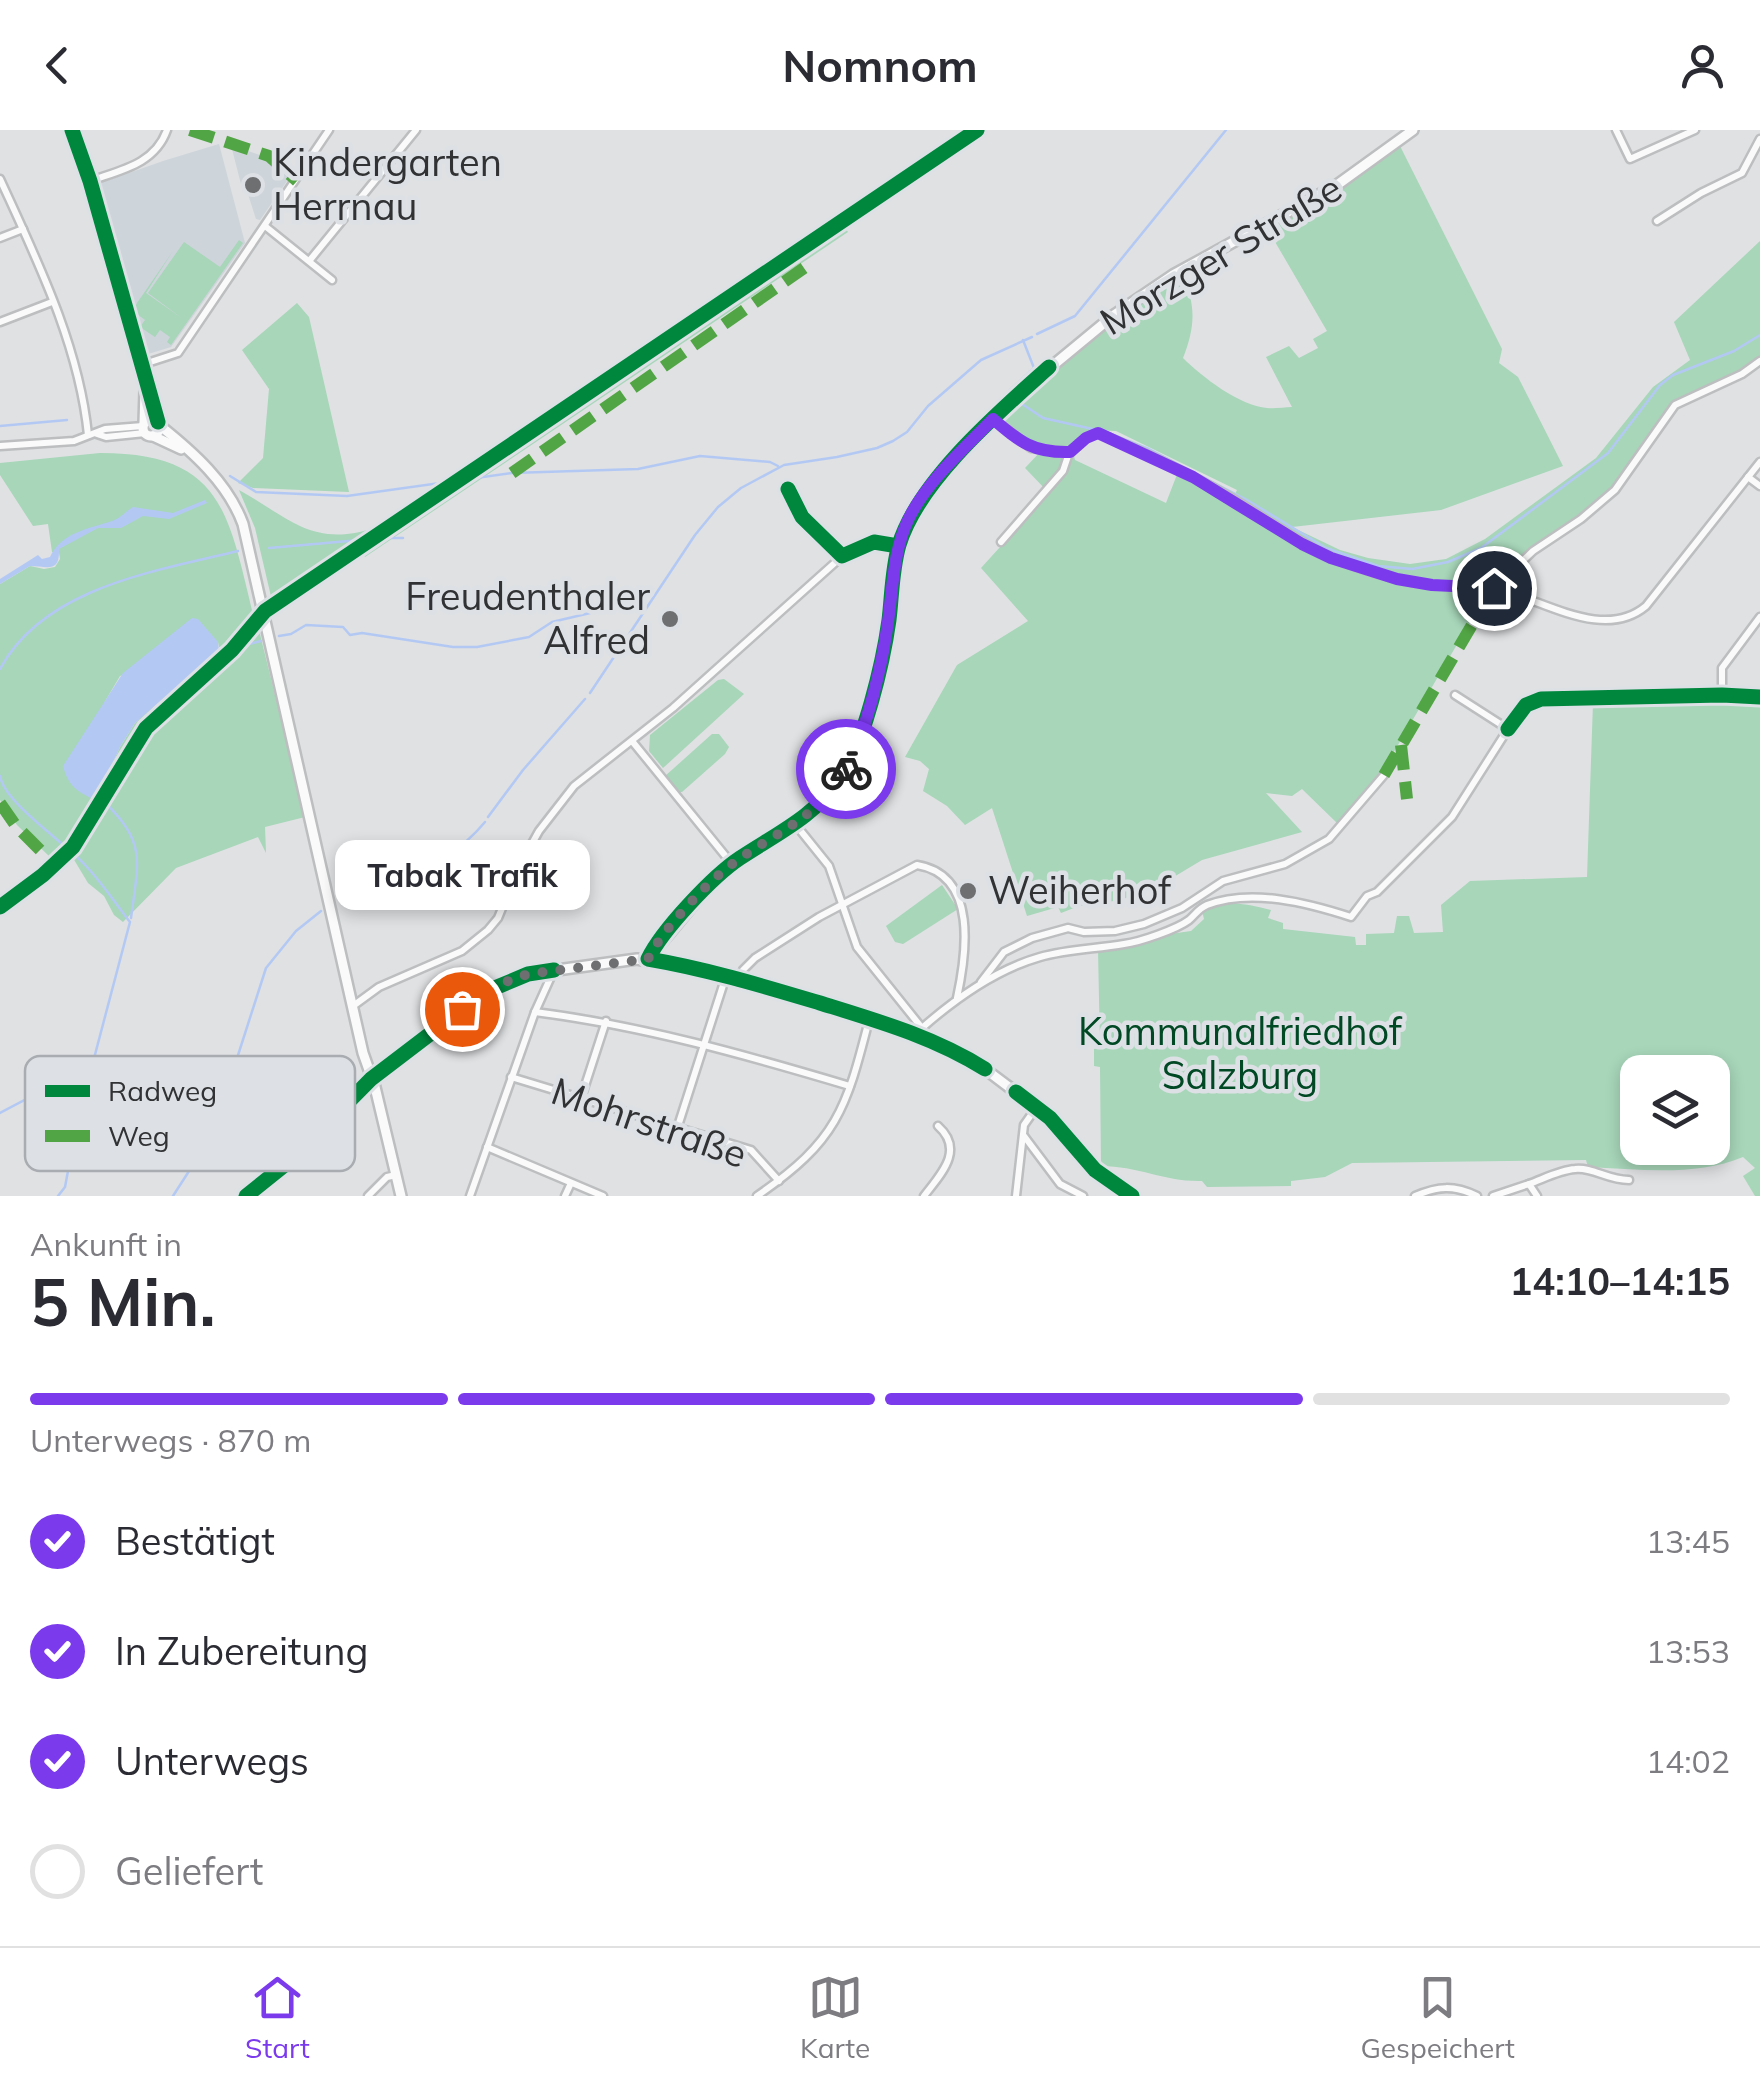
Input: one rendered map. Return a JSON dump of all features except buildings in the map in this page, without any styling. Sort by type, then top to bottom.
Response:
[{"type":"street","points":[[72,130],[158,424]]},
{"type":"street","points":[[90,181],[147,159],[157,150],[167,130]]},
{"type":"street","points":[[140,366],[178,352],[329,130]]},
{"type":"street","points":[[310,260],[416,130]]},
{"type":"street","name":"Morzger Straße","points":[[648,959],[702,891],[732,864],[796,825],[838,781],[856,746],[885,644],[898,546],[910,516],[924,494],[993,419],[1082,340],[1144,294],[1221,247],[1337,186],[1413,130]]},
{"type":"street","points":[[1616,130],[1630,159],[1695,130]]},
{"type":"street","points":[[1657,221],[1742,173],[1760,139]]},
{"type":"street","points":[[0,178],[79,375],[92,435]]},
{"type":"street","points":[[266,226],[332,280]]},
{"type":"street","points":[[0,238],[22,229]]},
{"type":"street","points":[[0,322],[52,302]]},
{"type":"street","points":[[1494,588],[1533,551],[1581,519],[1625,480],[1675,406],[1760,362]]},
{"type":"street","points":[[145,386],[146,429]]},
{"type":"street","points":[[146,429],[150,419],[210,471],[229,495],[246,532],[400,1196]]},
{"type":"street","points":[[993,419],[1031,448],[1069,452],[1098,433],[1193,477],[1331,558],[1397,579],[1494,588],[1614,622],[1633,617],[1646,606],[1760,462]]},
{"type":"street","points":[[0,446],[74,441],[106,430],[146,429],[188,452]]},
{"type":"street","points":[[1001,542],[1063,471],[1069,452]]},
{"type":"street","points":[[1748,477],[1760,486]]},
{"type":"street","points":[[788,489],[802,517],[842,556]]},
{"type":"street","points":[[353,1006],[379,987],[462,951],[488,930],[498,918],[519,867],[554,809],[574,786],[632,741],[848,551],[874,542],[898,546]]},
{"type":"street","points":[[1722,695],[1722,668],[1760,617]]},
{"type":"street","points":[[921,1032],[956,1000],[1043,956],[1126,944],[1172,928],[1188,921],[1202,907],[1227,900],[1296,902],[1351,917],[1367,896],[1377,892],[1452,816],[1508,729],[1454,695]]},
{"type":"street","points":[[632,741],[732,864]]},
{"type":"street","points":[[978,987],[1004,952],[1032,938],[1068,928],[1115,931],[1144,924],[1182,908],[1223,881],[1286,864],[1329,838],[1384,776]]},
{"type":"street","points":[[796,825],[829,866],[857,947],[921,1032]]},
{"type":"street","points":[[740,979],[755,958],[909,867],[926,867],[951,889],[966,923],[956,1000]]},
{"type":"street","points":[[355,1095],[484,992],[528,974],[648,959],[727,975],[921,1032],[985,1069],[1036,1108],[1068,1136],[1095,1170],[1132,1196]]},
{"type":"street","points":[[470,1196],[535,1012],[554,970]]},
{"type":"street","points":[[678,1126],[727,975]]},
{"type":"street","points":[[535,1012],[606,1021],[706,1043],[850,1086]]},
{"type":"street","points":[[757,1196],[802,1163],[838,1120],[870,1018]]},
{"type":"street","points":[[581,1098],[606,1021]]},
{"type":"street","name":"Mohrstraße","points":[[511,1077],[751,1150],[778,1181]]},
{"type":"street","points":[[1016,1196],[1026,1120],[1036,1108]]},
{"type":"street","points":[[924,1196],[946,1166],[952,1147],[946,1132],[938,1126]]},
{"type":"street","points":[[1024,1136],[1060,1184],[1083,1196]]},
{"type":"street","points":[[487,1146],[603,1196]]},
{"type":"street","points":[[1493,1196],[1575,1169],[1595,1171],[1609,1180],[1629,1180]]},
{"type":"street","points":[[246,1196],[277,1171]]},
{"type":"street","points":[[368,1196],[387,1177],[396,1175]]},
{"type":"street","points":[[565,1196],[571,1183]]},
{"type":"street","points":[[1529,1184],[1537,1196]]},
{"type":"street","points":[[1415,1196],[1441,1187],[1459,1187],[1477,1196]]},
{"type":"shaded area","points":[[219,144],[245,243],[171,347],[148,354],[142,350],[98,187]]},
{"type":"shaded area","points":[[231,145],[268,158],[289,178],[260,220],[256,219],[247,191],[243,192]]},
{"type":"green space","points":[[1400,146],[1502,349],[1499,363],[1518,377],[1563,466],[1441,510],[1292,527],[1340,550],[1410,564],[1446,559],[1485,539],[1596,458],[1653,387],[1690,360],[1674,322],[1760,241],[1760,356],[1735,374],[1670,406],[1619,482],[1500,581],[1415,579],[1352,564],[1282,528],[1234,496],[1237,490],[1116,431],[1094,430],[1071,445],[1075,460],[1166,503],[1178,472],[1294,543],[1367,575],[1412,585],[1489,590],[1375,784],[1338,824],[1302,789],[1292,796],[1266,793],[1302,832],[1202,860],[1167,881],[1121,900],[1079,906],[1061,913],[1058,907],[1027,916],[992,808],[965,825],[947,806],[923,791],[929,769],[920,761],[905,757],[957,665],[1028,621],[981,568],[1049,493],[1025,468],[1043,449],[1031,445],[1005,423],[1005,414],[1123,313],[1181,275],[1190,296],[1192,316],[1183,358],[1211,382],[1245,402],[1267,408],[1292,407],[1266,357],[1289,346],[1299,358],[1318,348],[1313,339],[1327,331],[1267,228],[1345,186]]},
{"type":"green space","points":[[836,215],[840,220],[273,605],[255,528],[239,490],[316,532],[350,534],[371,529]]},
{"type":"green space","points":[[843,225],[848,232],[365,557],[361,551]]},
{"type":"green space","points":[[239,240],[243,243],[171,345],[167,342],[170,337],[160,330],[155,337],[140,327],[145,320],[133,311],[173,251],[146,293],[183,319],[148,293],[184,242],[220,267]]},
{"type":"green space","points":[[297,303],[309,317],[349,492],[253,488],[238,483],[263,458],[269,389],[242,350]]},
{"type":"green space","points":[[100,453],[141,456],[172,464],[195,477],[213,495],[236,546],[253,614],[230,647],[219,647],[218,642],[120,676],[104,703],[93,798],[135,723],[152,707],[155,715],[134,740],[102,800],[106,800],[147,729],[236,649],[257,622],[305,817],[265,827],[266,853],[258,837],[176,868],[123,922],[114,915],[104,896],[88,883],[70,853],[52,859],[17,825],[0,800],[0,584],[30,566],[55,567],[60,559],[59,553],[52,552],[48,524],[33,526],[0,475],[0,463]]},
{"type":"green space","points":[[724,679],[744,694],[663,768],[649,751],[650,735]]},
{"type":"green space","name":"Kommunalfriedhof Salzburg","points":[[1714,699],[1760,702],[1760,1196],[1755,1196],[1743,1176],[1755,1168],[1743,1157],[1730,1161],[1730,1055],[1620,1055],[1620,1165],[1716,1165],[1706,1167],[1588,1167],[1586,1160],[1352,1163],[1325,1177],[1291,1181],[1291,1186],[1207,1187],[1202,1181],[1101,1166],[1100,1067],[1094,1066],[1094,1049],[1100,1048],[1098,948],[1127,948],[1163,935],[1191,931],[1204,919],[1202,911],[1236,904],[1271,910],[1268,918],[1283,923],[1283,929],[1355,937],[1356,945],[1366,945],[1366,934],[1394,933],[1397,916],[1409,916],[1414,933],[1443,932],[1441,905],[1470,881],[1587,877],[1593,703]]},
{"type":"green space","points":[[712,734],[719,734],[729,747],[725,754],[682,792],[676,792],[664,777]]},
{"type":"green space","points":[[942,885],[958,909],[903,944],[895,942],[886,926]]},
{"type":"water","points":[[205,500],[207,503],[169,519],[143,516],[121,528],[98,528],[59,549],[55,565],[30,566],[0,584],[0,579],[38,555],[42,559],[50,557],[69,537],[115,520],[133,507],[173,513]]},
{"type":"water","points":[[192,618],[198,619],[218,642],[219,651],[135,723],[98,795],[93,799],[82,793],[70,783],[63,766],[123,673]]},
{"type":"waterway","points":[[1037,334],[1075,316],[1226,130]]},
{"type":"waterway","points":[[1019,402],[1043,418],[1106,432],[1149,449],[1247,500],[1326,548],[1378,566],[1412,569],[1448,562],[1481,548],[1608,453],[1660,385],[1673,375],[1734,351],[1760,335]]},
{"type":"waterway","points":[[590,693],[695,535],[718,507],[741,488],[784,465],[837,457],[893,441],[981,360],[1032,337]]},
{"type":"waterway","points":[[1010,390],[1034,368],[1023,340]]},
{"type":"waterway","points":[[0,426],[67,420]]},
{"type":"waterway","points":[[230,476],[256,492],[347,496],[512,473],[638,469],[700,456],[778,466]]},
{"type":"waterway","points":[[385,538],[403,538]]},
{"type":"waterway","points":[[269,548],[360,540]]},
{"type":"waterway","points":[[0,669],[19,641],[73,601],[138,576],[238,551]]},
{"type":"waterway","points":[[618,607],[647,594]]},
{"type":"waterway","points":[[279,636],[306,625],[343,627],[350,635],[362,633],[477,647],[529,637],[552,622],[607,609]]},
{"type":"waterway","points":[[238,647],[261,641]]},
{"type":"waterway","points":[[488,817],[585,699]]},
{"type":"waterway","points":[[0,776],[13,799],[86,866],[130,922],[95,1056]]},
{"type":"waterway","points":[[98,796],[125,825],[136,851],[131,918]]},
{"type":"waterway","points":[[401,879],[446,856],[485,822]]},
{"type":"waterway","points":[[238,1056],[266,968],[296,931],[321,911]]},
{"type":"waterway","points":[[0,1113],[25,1100]]},
{"type":"waterway","points":[[58,1196],[65,1187],[68,1171]]},
{"type":"waterway","points":[[173,1196],[189,1171]]},
{"type":"marked path","points":[[190,130],[269,156],[297,181]]},
{"type":"marked path","points":[[512,473],[804,268]]},
{"type":"marked path","points":[[1384,775],[1479,613]]},
{"type":"marked path","points":[[1401,745],[1407,799]]},
{"type":"marked path","points":[[0,803],[16,826],[55,865]]},
{"type":"cycle path","points":[[72,130],[158,422]]},
{"type":"cycle path","points":[[0,907],[73,847],[146,728],[232,650],[265,611],[977,130]]},
{"type":"cycle path","points":[[985,1069],[926,1039],[863,1016],[735,978],[648,959],[676,919],[716,877],[806,814],[840,779],[857,745],[871,702],[886,638],[897,554],[909,521],[963,448],[1049,367]]},
{"type":"cycle path","points":[[788,489],[802,517],[842,556],[874,542],[898,546]]},
{"type":"cycle path","points":[[1508,729],[1526,705],[1541,699],[1760,697]]},
{"type":"cycle path","points":[[355,1095],[485,992],[528,974],[554,970]]},
{"type":"cycle path","points":[[1016,1092],[1050,1118],[1095,1170],[1132,1196]]},
{"type":"cycle path","points":[[246,1196],[277,1171]]},
{"type":"way so far","points":[[462,1009],[494,986],[528,974],[648,959],[658,942],[712,881],[737,860],[796,825],[846,769]]},
{"type":"place","name":"Kindergarten Herrnau","points":[[253,185]]},
{"type":"place","name":"Freudenthaler Alfred","points":[[670,619]]},
{"type":"place","name":"Weiherhof","points":[[968,891]]},
{"type":"place","name":"Tabak Trafik","points":[[462,1009]]},
{"type":"route","points":[[846,769],[885,644],[897,553],[910,516],[930,487],[993,419],[1035,450],[1070,452],[1098,433],[1149,454],[1236,501],[1302,544],[1356,567],[1432,585],[1494,588]]}]
